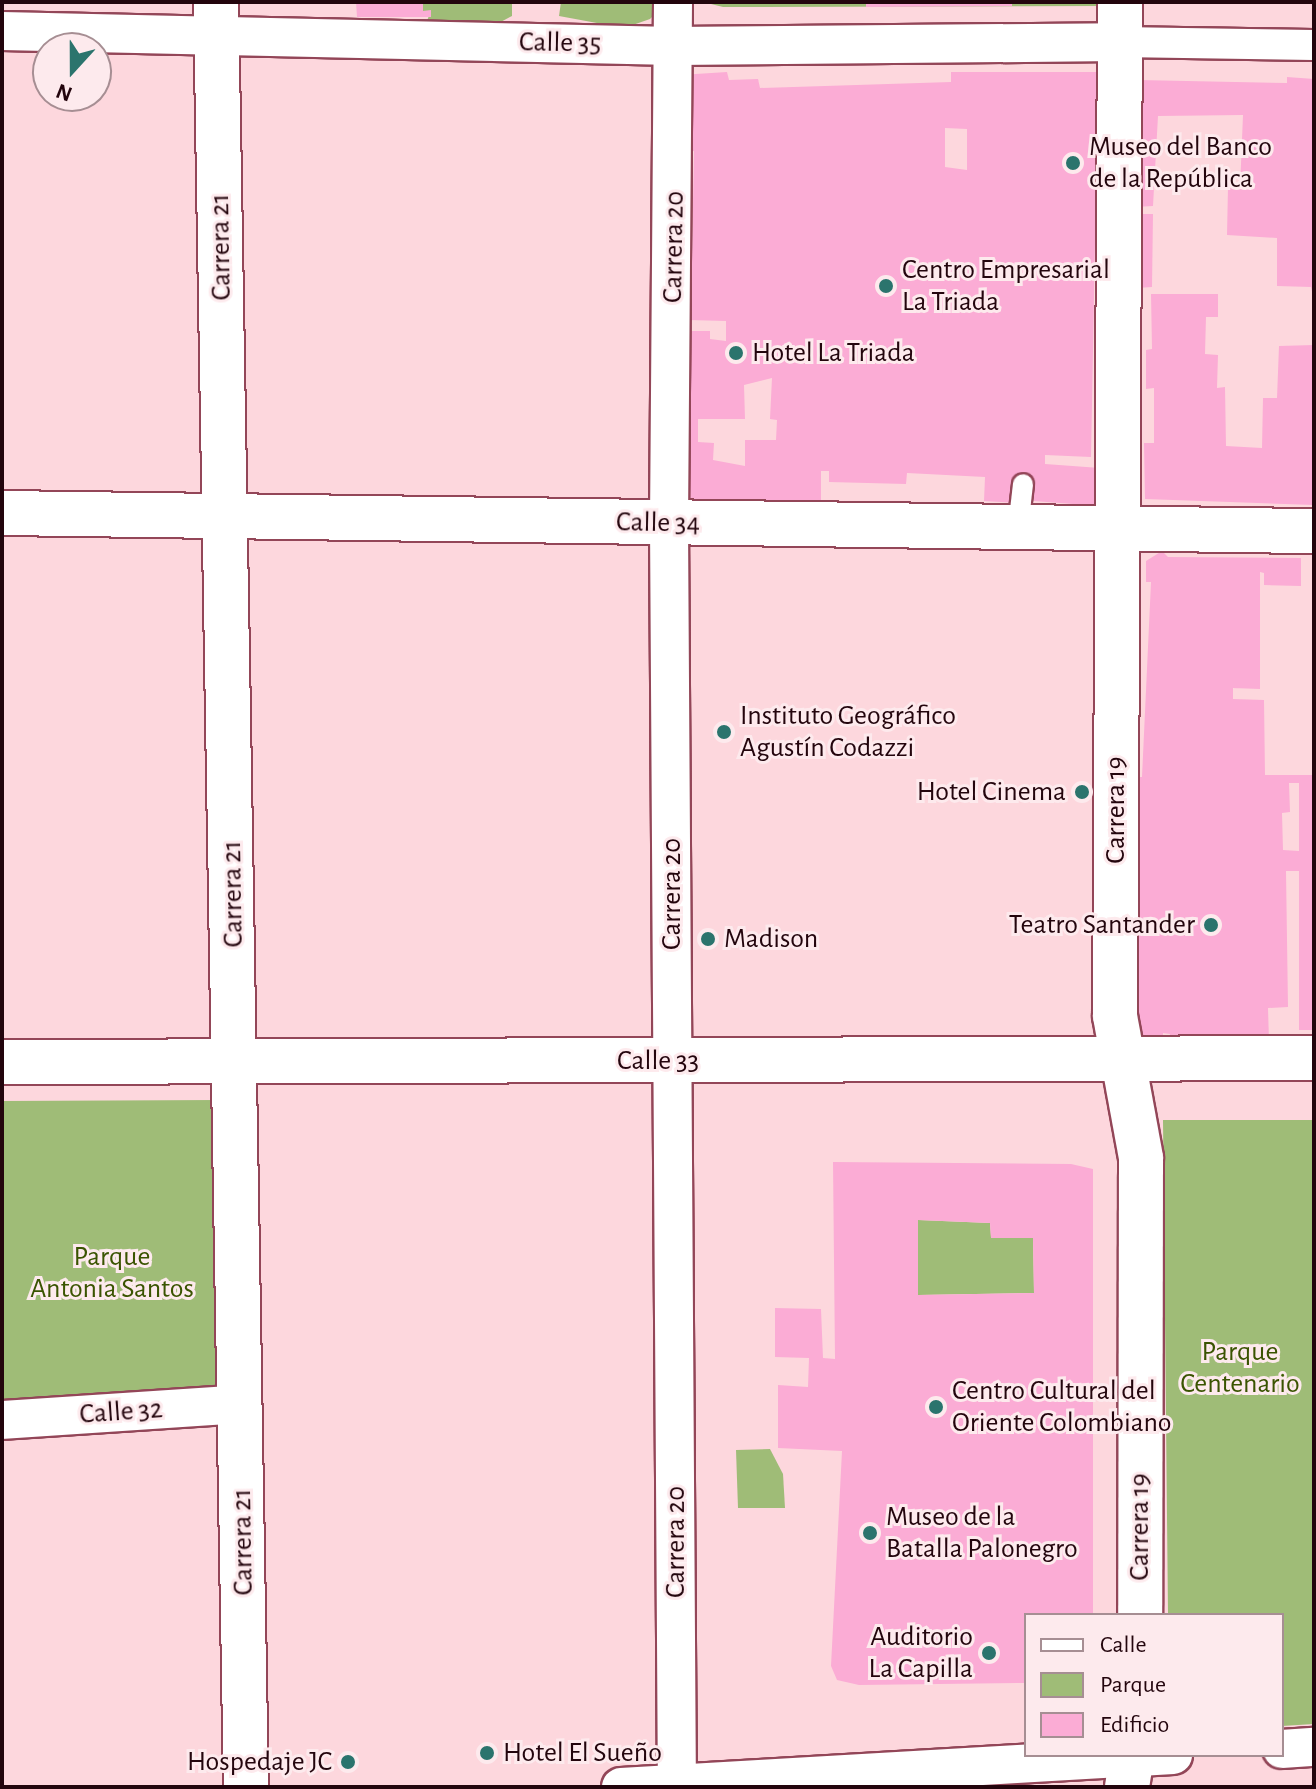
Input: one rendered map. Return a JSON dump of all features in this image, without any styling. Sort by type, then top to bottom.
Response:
[{"type":"street","name":"Carrera 20","points":[[673,2],[669,524],[677,1785]]},
{"type":"street","name":"Calle 35","points":[[2,31],[217,19],[674,46],[1119,22]]},
{"type":"street","name":"Carrera 21","points":[[217,19],[246,1787]]},
{"type":"street","points":[[1119,22],[1314,45]]},
{"type":"street","name":"Carrera 19","points":[[1119,22],[1115,1016],[1141,1158],[1140,1613]]},
{"type":"street","name":"Calle 34","points":[[2,513],[1314,531]]},
{"type":"street","name":"Calle 33","points":[[2,1062],[1314,1058]]},
{"type":"street","name":"Calle 32","points":[[2,1420],[241,1404]]},
{"type":"street","points":[[1284,1749],[1314,1747]]},
{"type":"street","points":[[621,1787],[1141,1764]]},
{"type":"lane","points":[[1018,528],[1023,484]]},
{"type":"green space","points":[[423,2],[512,2],[512,16],[495,25],[426,23],[431,11],[423,11]]},
{"type":"green space","points":[[561,2],[665,4],[650,19],[624,28],[559,16]]},
{"type":"green space","points":[[703,2],[1106,2],[1106,6],[723,7]]},
{"type":"green space","name":"Parque Antonia Santos","points":[[219,1100],[225,1389],[2,1401],[2,1101]]},
{"type":"green space","name":"Parque Centenario","points":[[1163,1120],[1314,1120],[1314,1724],[1284,1726],[1284,1613],[1168,1613]]},
{"type":"green space","points":[[918,1220],[990,1223],[991,1237],[1033,1238],[1034,1293],[918,1295]]},
{"type":"green space","points":[[770,1449],[783,1474],[785,1508],[738,1508],[736,1450]]},
{"type":"building","points":[[356,2],[423,2],[423,11],[431,10],[431,17],[357,17]]},
{"type":"building","points":[[866,2],[1012,2],[1012,6],[866,7]]},
{"type":"building","points":[[727,72],[729,80],[758,79],[760,88],[951,82],[951,72],[1098,72],[1100,243],[1095,244],[1091,457],[1045,455],[1045,464],[1100,468],[1099,506],[1034,501],[1034,495],[1019,495],[1018,503],[984,501],[985,477],[907,473],[906,484],[829,482],[829,471],[821,471],[821,504],[687,511],[690,423],[674,421],[678,331],[710,331],[710,339],[726,341],[726,321],[689,320],[681,255],[692,256],[694,151],[681,152],[680,75]],"holes":[[[945,128],[967,129],[967,170],[945,167]],[[772,378],[770,419],[777,420],[776,440],[745,440],[745,466],[713,460],[714,443],[698,442],[698,419],[745,419],[744,385]]]},
{"type":"building","points":[[1287,77],[1314,79],[1314,301],[1311,287],[1277,286],[1277,238],[1227,235],[1228,187],[1240,188],[1243,115],[1158,116],[1153,206],[1135,207],[1138,80],[1287,83]]},
{"type":"building","points":[[1136,214],[1153,214],[1152,287],[1137,288]]},
{"type":"building","points":[[1151,294],[1218,294],[1218,317],[1206,317],[1205,354],[1218,355],[1217,388],[1225,387],[1226,446],[1262,448],[1263,398],[1277,398],[1279,346],[1314,345],[1314,505],[1145,499],[1144,443],[1154,443],[1154,388],[1146,389],[1146,350],[1152,349]]},
{"type":"building","points":[[1162,551],[1168,557],[1301,558],[1301,586],[1264,585],[1264,573],[1260,572],[1260,689],[1233,688],[1233,699],[1264,700],[1265,775],[1314,775],[1314,1030],[1299,1030],[1299,871],[1286,871],[1288,1007],[1268,1008],[1269,1041],[1231,1035],[1230,1042],[1169,1041],[1170,1034],[1163,1033],[1163,1040],[1134,1041],[1132,777],[1142,777],[1151,582],[1146,582],[1146,561]],"holes":[[[1289,783],[1299,783],[1299,851],[1283,850],[1282,813],[1290,812]]]},
{"type":"building","name":"Centro Cultural del Oriente Colombiano","points":[[833,1162],[1071,1164],[1093,1169],[1093,1613],[1024,1613],[1024,1683],[859,1685],[837,1680],[831,1666],[842,1451],[778,1448],[778,1385],[808,1387],[809,1358],[775,1357],[775,1308],[821,1309],[823,1358],[835,1359]],"holes":[[[918,1220],[990,1223],[991,1238],[1033,1238],[1034,1293],[918,1295]]]},
{"type":"place","name":"Museo del Banco de la República","points":[[1073,163]]},
{"type":"place","name":"Centro Empresarial La Triada","points":[[886,286]]},
{"type":"place","name":"Hotel La Triada","points":[[736,353]]},
{"type":"place","name":"Instituto Geográfico Agustín Codazzi","points":[[724,732]]},
{"type":"place","name":"Hotel Cinema","points":[[1082,792]]},
{"type":"place","name":"Teatro Santander","points":[[1211,925]]},
{"type":"place","name":"Madison","points":[[708,939]]},
{"type":"place","name":"Centro Cultural del Oriente Colombiano","points":[[936,1407]]},
{"type":"place","name":"Museo de la Batalla Palonegro","points":[[870,1533]]},
{"type":"place","name":"Auditorio La Capilla","points":[[989,1653]]},
{"type":"place","name":"Hotel El Sueño","points":[[487,1753]]},
{"type":"place","name":"Hospedaje JC","points":[[348,1762]]}]
